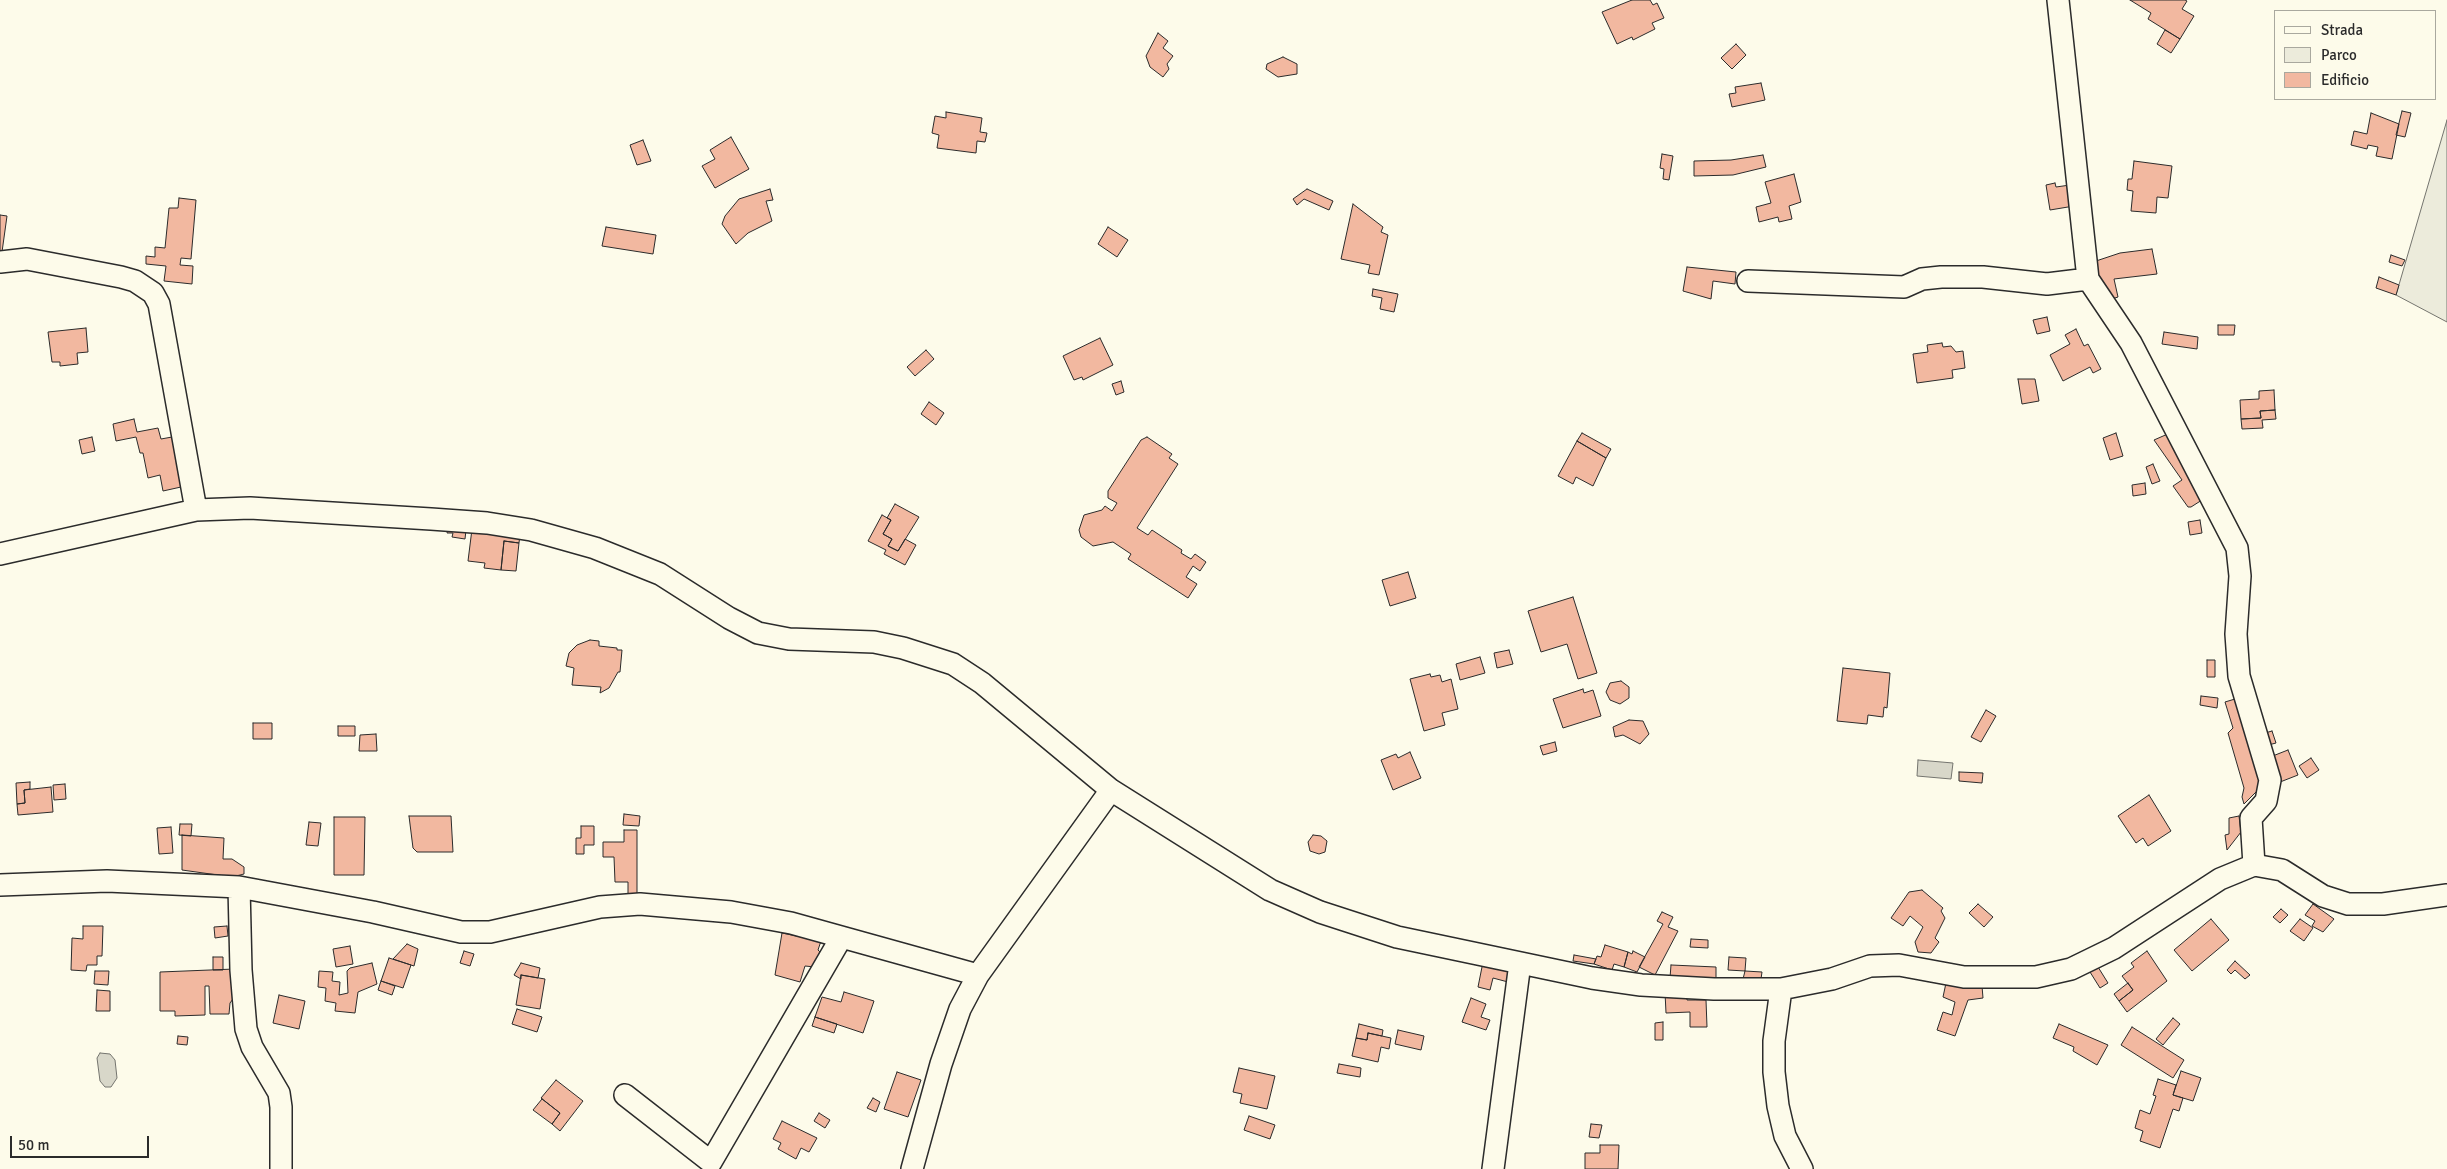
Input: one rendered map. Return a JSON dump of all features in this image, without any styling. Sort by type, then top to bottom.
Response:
[{"type":"street","points":[[2058,0],[2088,279],[2131,343],[2237,548],[2240,576],[2236,634],[2239,676],[2270,780],[2266,801],[2252,818],[2254,865]]},
{"type":"street","points":[[0,262],[27,259],[121,277],[136,281],[153,293],[159,304],[196,510]]},
{"type":"street","points":[[1748,281],[1904,287],[1922,280],[1940,277],[1983,277],[2047,284],[2088,279]]},
{"type":"street","points":[[0,554],[196,510],[250,508],[487,523],[531,530],[595,548],[660,574],[729,618],[758,633],[789,640],[874,642],[903,648],[953,664],[982,683],[1111,790],[1270,890],[1320,912],[1397,937],[1592,978],[1641,985],[1714,989],[1781,989],[1832,979],[1870,966],[1900,965],[1964,977],[2036,977],[2071,969],[2114,948],[2220,879],[2254,865],[2282,870],[2323,896],[2348,904],[2383,904],[2447,895]]},
{"type":"street","points":[[912,1169],[941,1064],[960,1009],[978,975],[1111,790]]},
{"type":"street","points":[[0,885],[107,881],[239,887],[373,912],[462,932],[490,932],[600,907],[640,904],[731,912],[791,923],[978,975]]},
{"type":"street","points":[[239,887],[241,970],[246,1029],[252,1047],[278,1094],[281,1107],[281,1169]]},
{"type":"street","points":[[625,1095],[711,1162],[841,938]]},
{"type":"street","points":[[1493,1169],[1520,963]]},
{"type":"street","points":[[1781,989],[1774,1041],[1774,1072],[1778,1106],[1785,1136],[1802,1169]]},
{"type":"green space","points":[[2447,120],[2447,322],[2396,295]]},
{"type":"shaded area","points":[[1918,760],[1953,763],[1951,779],[1917,776]]},
{"type":"shaded area","points":[[100,1053],[110,1054],[115,1060],[117,1078],[111,1087],[105,1087],[100,1081],[97,1058]]},
{"type":"building","points":[[1632,0],[1650,0],[1653,5],[1657,3],[1664,18],[1652,23],[1655,29],[1633,40],[1632,37],[1617,44],[1602,12]]},
{"type":"building","points":[[2130,0],[2185,0],[2187,1],[2182,9],[2194,16],[2180,39],[2148,19],[2151,13]]},
{"type":"building","points":[[2165,30],[2180,39],[2171,53],[2157,44]]},
{"type":"building","points":[[1158,33],[1168,41],[1163,48],[1173,56],[1167,64],[1169,69],[1163,77],[1150,67],[1146,56]]},
{"type":"building","points":[[1736,44],[1746,55],[1732,69],[1721,58]]},
{"type":"building","points":[[1283,57],[1297,64],[1297,74],[1278,77],[1266,69],[1267,64]]},
{"type":"building","points":[[1761,83],[1765,100],[1732,107],[1729,94],[1736,93],[1735,87]]},
{"type":"building","points":[[2402,111],[2411,113],[2405,137],[2396,135]]},
{"type":"building","points":[[946,112],[982,118],[980,132],[987,133],[985,142],[977,141],[976,153],[937,148],[939,135],[932,133],[935,116],[946,118]]},
{"type":"building","points":[[2371,113],[2399,124],[2392,159],[2376,156],[2378,147],[2368,145],[2367,149],[2351,145],[2354,131],[2367,134]]},
{"type":"building","points":[[731,137],[749,169],[715,188],[702,166],[715,159],[710,150]]},
{"type":"building","points":[[643,140],[651,161],[637,165],[630,145]]},
{"type":"building","points":[[1662,154],[1673,156],[1669,180],[1663,179],[1664,169],[1660,168]]},
{"type":"building","points":[[1763,155],[1766,167],[1733,175],[1694,176],[1694,161],[1731,160]]},
{"type":"building","points":[[2134,161],[2172,166],[2168,198],[2157,197],[2156,213],[2131,211],[2133,191],[2127,190],[2128,179],[2132,179]]},
{"type":"building","points":[[1794,174],[1801,202],[1789,206],[1792,219],[1779,222],[1778,217],[1759,222],[1756,207],[1771,203],[1765,182]]},
{"type":"building","points":[[2055,183],[2056,187],[2070,185],[2074,206],[2050,210],[2046,185]]},
{"type":"building","points":[[770,189],[773,200],[766,201],[772,221],[748,233],[736,244],[722,224],[725,216],[739,199]]},
{"type":"building","points":[[1307,189],[1333,201],[1329,210],[1304,199],[1297,205],[1293,199]]},
{"type":"building","points":[[179,198],[196,200],[191,259],[181,258],[180,265],[193,266],[192,284],[164,281],[166,266],[146,264],[146,256],[155,257],[155,247],[165,248],[169,208],[178,208]]},
{"type":"building","points":[[1353,204],[1383,227],[1381,232],[1388,235],[1379,275],[1368,273],[1370,265],[1341,259]]},
{"type":"building","points":[[0,215],[7,216],[2,252],[0,252]]},
{"type":"building","points":[[606,227],[656,235],[653,254],[602,246]]},
{"type":"building","points":[[1108,227],[1128,240],[1117,257],[1098,244]]},
{"type":"building","points":[[2152,249],[2157,274],[2114,279],[2118,297],[2106,301],[2090,263],[2120,253]]},
{"type":"building","points":[[2391,255],[2405,260],[2402,266],[2389,262]]},
{"type":"building","points":[[1687,267],[1736,272],[1735,284],[1713,281],[1711,299],[1683,291]]},
{"type":"building","points":[[2379,277],[2399,285],[2396,295],[2376,288]]},
{"type":"building","points":[[1373,289],[1398,294],[1394,312],[1380,309],[1382,298],[1372,296]]},
{"type":"building","points":[[2047,317],[2050,331],[2037,334],[2033,320]]},
{"type":"building","points":[[2218,325],[2235,325],[2234,335],[2218,335]]},
{"type":"building","points":[[86,328],[88,352],[77,353],[78,364],[60,366],[60,362],[52,362],[48,332]]},
{"type":"building","points":[[2076,329],[2084,346],[2088,344],[2101,369],[2093,373],[2090,367],[2063,381],[2050,355],[2070,344],[2065,335]]},
{"type":"building","points":[[2164,332],[2198,337],[2197,349],[2162,344]]},
{"type":"building","points":[[1100,338],[1113,365],[1083,380],[1082,377],[1074,380],[1063,356]]},
{"type":"building","points":[[1942,343],[1943,347],[1951,346],[1956,352],[1963,351],[1965,368],[1952,370],[1953,378],[1917,383],[1913,354],[1928,352],[1927,345]]},
{"type":"building","points":[[926,350],[934,359],[915,376],[907,367]]},
{"type":"building","points":[[2018,379],[2035,379],[2039,401],[2022,404]]},
{"type":"building","points":[[1121,381],[1124,392],[1116,395],[1112,384]]},
{"type":"building","points":[[2274,390],[2275,410],[2260,411],[2261,418],[2241,419],[2240,400],[2259,399],[2259,391]]},
{"type":"building","points":[[929,402],[944,413],[936,425],[921,414]]},
{"type":"building","points":[[2275,410],[2276,419],[2262,420],[2263,428],[2242,429],[2241,419],[2261,418],[2260,411]]},
{"type":"building","points":[[134,419],[137,432],[158,428],[161,439],[172,437],[181,487],[163,491],[160,475],[148,478],[143,453],[140,453],[136,437],[116,441],[113,424]]},
{"type":"building","points":[[1582,433],[1611,449],[1606,458],[1577,441]]},
{"type":"building","points":[[2116,433],[2123,456],[2110,460],[2103,438]]},
{"type":"building","points":[[2170,433],[2202,500],[2191,507],[2188,507],[2173,486],[2182,480],[2154,440]]},
{"type":"building","points":[[92,437],[95,451],[82,454],[79,440]]},
{"type":"building","points":[[1147,437],[1172,454],[1169,458],[1178,464],[1137,528],[1148,535],[1152,530],[1182,550],[1181,553],[1191,559],[1195,554],[1206,562],[1200,571],[1193,566],[1186,577],[1197,584],[1188,598],[1128,559],[1131,554],[1113,542],[1093,546],[1081,537],[1079,530],[1084,515],[1102,510],[1105,506],[1112,511],[1117,503],[1108,498],[1108,491],[1141,440]]},
{"type":"building","points":[[1577,441],[1606,458],[1593,486],[1576,477],[1573,484],[1558,476]]},
{"type":"building","points":[[2153,464],[2160,481],[2152,484],[2146,467]]},
{"type":"building","points":[[2145,483],[2146,494],[2133,496],[2132,485]]},
{"type":"building","points":[[895,504],[919,517],[898,551],[888,546],[892,539],[883,534],[891,520],[887,518]]},
{"type":"building","points":[[882,515],[891,520],[883,534],[892,539],[888,546],[898,551],[905,539],[916,545],[905,565],[884,554],[886,550],[868,541]]},
{"type":"building","points":[[2200,520],[2202,533],[2190,535],[2188,522]]},
{"type":"building","points":[[448,528],[466,530],[465,539],[452,537],[453,533],[447,533]]},
{"type":"building","points":[[472,529],[520,534],[519,543],[504,541],[501,570],[484,568],[485,563],[468,561]]},
{"type":"building","points":[[504,541],[519,543],[516,571],[501,570]]},
{"type":"building","points":[[1408,572],[1416,598],[1390,606],[1382,580]]},
{"type":"building","points":[[1573,597],[1597,673],[1578,679],[1567,644],[1541,652],[1528,611]]},
{"type":"building","points":[[590,640],[599,641],[599,646],[622,650],[620,672],[618,672],[609,688],[600,693],[601,687],[572,685],[574,668],[566,666],[569,653],[577,645]]},
{"type":"building","points":[[1509,650],[1513,664],[1497,668],[1494,653]]},
{"type":"building","points":[[1480,657],[1485,673],[1460,680],[1456,664]]},
{"type":"building","points":[[2207,660],[2215,660],[2215,677],[2207,677]]},
{"type":"building","points":[[1843,668],[1890,673],[1887,708],[1884,707],[1883,717],[1868,715],[1867,724],[1837,721]]},
{"type":"building","points":[[1430,674],[1431,677],[1440,675],[1442,682],[1451,679],[1458,709],[1442,713],[1445,725],[1424,731],[1410,679]]},
{"type":"building","points":[[1621,681],[1629,687],[1629,698],[1620,704],[1610,700],[1606,692],[1610,683]]},
{"type":"building","points":[[1583,689],[1584,693],[1593,690],[1601,716],[1563,728],[1553,699]]},
{"type":"building","points":[[2201,696],[2218,698],[2217,708],[2200,705]]},
{"type":"building","points":[[2235,699],[2263,785],[2244,804],[2242,797],[2244,788],[2228,733],[2233,728],[2225,702]]},
{"type":"building","points":[[1986,710],[1996,716],[1981,742],[1971,737]]},
{"type":"building","points":[[1629,720],[1643,721],[1649,734],[1640,744],[1623,735],[1615,737],[1613,727]]},
{"type":"building","points":[[253,723],[272,723],[272,739],[253,739]]},
{"type":"building","points":[[338,726],[355,726],[355,736],[338,736]]},
{"type":"building","points":[[2272,731],[2276,743],[2261,747],[2258,735]]},
{"type":"building","points":[[376,734],[377,751],[359,751],[360,735]]},
{"type":"building","points":[[1555,742],[1557,751],[1543,755],[1540,746]]},
{"type":"building","points":[[2288,750],[2298,775],[2275,784],[2265,759]]},
{"type":"building","points":[[1410,752],[1421,778],[1393,790],[1381,760],[1396,754],[1398,758]]},
{"type":"building","points":[[2311,758],[2319,770],[2307,778],[2299,766]]},
{"type":"building","points":[[1959,772],[1983,773],[1982,783],[1959,781]]},
{"type":"building","points":[[30,782],[30,789],[24,790],[25,803],[17,804],[16,783]]},
{"type":"building","points":[[65,784],[66,799],[54,800],[53,785]]},
{"type":"building","points":[[51,787],[53,812],[18,815],[17,804],[25,803],[24,790]]},
{"type":"building","points":[[2149,795],[2171,831],[2148,846],[2143,838],[2136,843],[2118,816]]},
{"type":"building","points":[[624,814],[640,816],[639,826],[623,825]]},
{"type":"building","points":[[409,816],[451,816],[453,852],[417,852],[413,848]]},
{"type":"building","points":[[2239,816],[2241,832],[2227,850],[2225,835],[2229,834],[2229,818]]},
{"type":"building","points":[[334,817],[365,817],[364,875],[334,875]]},
{"type":"building","points":[[309,822],[321,823],[318,846],[306,845]]},
{"type":"building","points":[[180,824],[192,824],[191,836],[179,835]]},
{"type":"building","points":[[581,826],[594,826],[594,845],[584,845],[584,854],[576,854],[576,838],[581,838]]},
{"type":"building","points":[[171,827],[173,853],[159,854],[157,828]]},
{"type":"building","points":[[624,830],[637,830],[637,894],[628,894],[628,882],[615,882],[614,857],[603,857],[603,842],[624,842]]},
{"type":"building","points":[[182,835],[224,838],[223,859],[232,859],[244,867],[244,874],[232,877],[182,870]]},
{"type":"building","points":[[1313,835],[1321,836],[1327,841],[1325,852],[1319,854],[1310,851],[1308,842]]},
{"type":"building","points":[[1922,890],[1943,908],[1941,911],[1945,918],[1935,938],[1939,942],[1931,953],[1918,952],[1915,942],[1923,927],[1910,916],[1903,926],[1891,918],[1909,892]]},
{"type":"building","points":[[1978,904],[1993,917],[1984,927],[1969,913]]},
{"type":"building","points":[[2313,904],[2334,919],[2323,932],[2312,926],[2315,921],[2305,915]]},
{"type":"building","points":[[2281,909],[2288,915],[2280,923],[2273,917]]},
{"type":"building","points":[[1662,912],[1673,917],[1668,927],[1678,931],[1655,975],[1639,967],[1663,924],[1657,921]]},
{"type":"building","points":[[2211,919],[2229,940],[2192,971],[2174,950]]},
{"type":"building","points":[[2300,919],[2313,928],[2304,941],[2290,931]]},
{"type":"building","points":[[83,926],[103,926],[102,956],[97,956],[97,965],[87,965],[86,971],[71,970],[72,938],[83,939]]},
{"type":"building","points":[[227,926],[228,936],[215,938],[214,927]]},
{"type":"building","points":[[782,933],[821,941],[818,950],[821,953],[815,967],[805,966],[800,982],[775,975]]},
{"type":"building","points":[[1691,939],[1708,940],[1708,948],[1690,947]]},
{"type":"building","points":[[407,944],[418,949],[414,966],[393,959]]},
{"type":"building","points":[[1605,945],[1628,952],[1624,967],[1614,964],[1612,970],[1594,964],[1597,956],[1601,957]]},
{"type":"building","points":[[350,946],[353,964],[336,967],[333,949]]},
{"type":"building","points":[[464,951],[474,954],[470,966],[460,963]]},
{"type":"building","points":[[1633,951],[1645,957],[1637,972],[1624,967],[1628,952],[1632,954]]},
{"type":"building","points":[[2147,951],[2167,981],[2127,1012],[2119,1001],[2133,990],[2122,976],[2134,967],[2131,963]]},
{"type":"building","points":[[1574,955],[1596,959],[1594,964],[1573,961]]},
{"type":"building","points":[[213,957],[223,957],[223,970],[213,970]]},
{"type":"building","points":[[1729,957],[1746,958],[1745,971],[1728,970]]},
{"type":"building","points":[[389,958],[411,965],[403,988],[381,981]]},
{"type":"building","points":[[2235,961],[2250,975],[2245,979],[2235,970],[2231,974],[2227,970]]},
{"type":"building","points":[[1483,962],[1509,969],[1508,982],[1493,978],[1490,990],[1478,987]]},
{"type":"building","points":[[372,963],[377,984],[358,992],[355,1013],[335,1011],[336,1003],[325,1001],[326,988],[318,987],[319,971],[333,972],[332,981],[340,982],[339,995],[348,993],[347,971],[350,968]]},
{"type":"building","points":[[521,963],[540,968],[538,978],[521,975],[521,979],[514,975]]},
{"type":"building","points":[[1671,965],[1716,967],[1716,980],[1670,978]]},
{"type":"building","points":[[2098,967],[2108,983],[2100,988],[2090,972]]},
{"type":"building","points":[[235,969],[236,995],[230,1003],[229,1014],[210,1014],[209,986],[205,986],[205,1015],[175,1016],[175,1011],[160,1011],[160,972]]},
{"type":"building","points":[[95,971],[109,971],[108,985],[94,984]]},
{"type":"building","points":[[1745,971],[1762,972],[1761,979],[1743,979]]},
{"type":"building","points":[[521,975],[545,979],[540,1009],[516,1005]]},
{"type":"building","points":[[381,981],[395,986],[392,995],[378,990]]},
{"type":"building","points":[[1946,983],[1982,986],[1983,998],[1968,1000],[1955,1036],[1937,1030],[1943,1012],[1952,1015],[1955,1002],[1943,997]]},
{"type":"building","points":[[2128,983],[2133,990],[2119,1001],[2114,994]]},
{"type":"building","points":[[97,990],[110,991],[110,1011],[96,1011]]},
{"type":"building","points":[[844,992],[874,1001],[863,1033],[815,1017],[822,997],[841,1002]]},
{"type":"building","points":[[1665,992],[1687,992],[1687,1000],[1706,1000],[1707,1027],[1690,1027],[1690,1012],[1666,1013]]},
{"type":"building","points":[[279,995],[305,1001],[299,1029],[273,1023]]},
{"type":"building","points":[[1471,998],[1486,1004],[1481,1017],[1490,1020],[1486,1030],[1462,1022]]},
{"type":"building","points":[[517,1009],[542,1017],[537,1032],[512,1024]]},
{"type":"building","points":[[815,1017],[837,1024],[834,1033],[812,1026]]},
{"type":"building","points":[[2173,1018],[2180,1024],[2163,1045],[2156,1039]]},
{"type":"building","points":[[1663,1022],[1663,1040],[1655,1040],[1655,1023]]},
{"type":"building","points":[[1359,1024],[1383,1030],[1382,1036],[1368,1033],[1367,1040],[1356,1038]]},
{"type":"building","points":[[2059,1024],[2108,1045],[2097,1065],[2073,1051],[2074,1047],[2053,1038]]},
{"type":"building","points":[[2132,1027],[2184,1060],[2173,1078],[2121,1045]]},
{"type":"building","points":[[1398,1030],[1424,1036],[1421,1050],[1395,1044]]},
{"type":"building","points":[[1368,1033],[1391,1038],[1389,1049],[1381,1047],[1378,1062],[1352,1056],[1356,1038],[1367,1040]]},
{"type":"building","points":[[178,1036],[188,1037],[187,1045],[177,1044]]},
{"type":"building","points":[[1339,1064],[1361,1068],[1360,1077],[1337,1073]]},
{"type":"building","points":[[1239,1068],[1275,1076],[1267,1109],[1240,1103],[1242,1094],[1233,1092]]},
{"type":"building","points":[[2181,1071],[2201,1078],[2193,1101],[2173,1095]]},
{"type":"building","points":[[897,1072],[921,1080],[908,1117],[884,1109]]},
{"type":"building","points":[[2158,1079],[2176,1085],[2173,1095],[2183,1098],[2179,1111],[2173,1109],[2160,1148],[2140,1141],[2143,1131],[2135,1128],[2140,1110],[2150,1114],[2156,1096],[2153,1095]]},
{"type":"building","points":[[556,1080],[583,1101],[560,1131],[552,1124],[560,1113],[541,1098]]},
{"type":"building","points":[[873,1098],[880,1102],[876,1112],[867,1108]]},
{"type":"building","points":[[542,1099],[560,1113],[552,1124],[533,1110]]},
{"type":"building","points":[[819,1113],[830,1120],[825,1128],[814,1121]]},
{"type":"building","points":[[1249,1116],[1275,1125],[1270,1139],[1244,1130]]},
{"type":"building","points":[[782,1121],[817,1138],[809,1152],[801,1148],[796,1159],[778,1149],[781,1143],[773,1139]]},
{"type":"building","points":[[1591,1124],[1602,1125],[1599,1138],[1589,1137]]},
{"type":"building","points":[[1600,1145],[1619,1145],[1618,1169],[1585,1169],[1585,1153],[1600,1153]]}]
